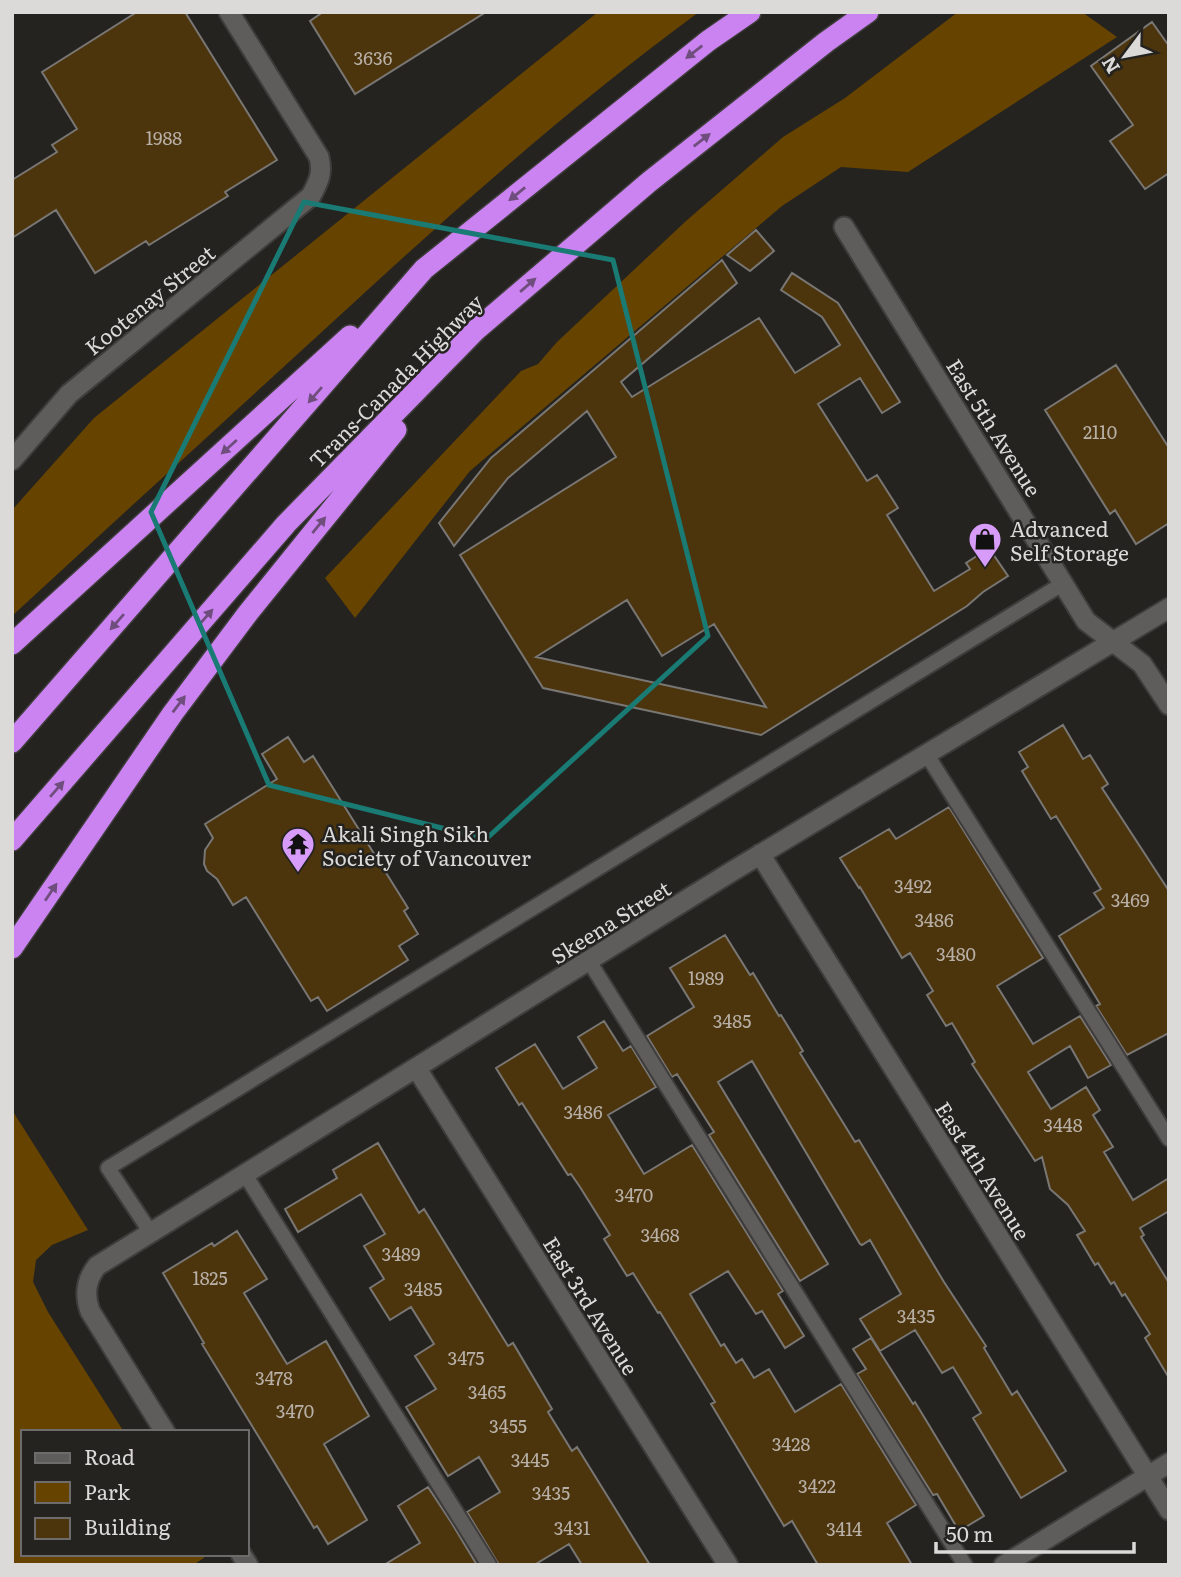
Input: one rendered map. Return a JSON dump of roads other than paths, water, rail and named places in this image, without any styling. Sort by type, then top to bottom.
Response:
[{"type":"highway","name":"Trans-Canada Highway","points":[[12,742],[424,269],[708,41],[750,12]]},
{"type":"highway","name":"Trans-Canada Highway","points":[[12,840],[286,524],[476,330],[649,182],[868,12]]},
{"type":"highway","points":[[12,644],[424,269]]},
{"type":"highway","points":[[12,948],[173,713],[231,635],[476,330]]},
{"type":"street","name":"Kootenay Street","points":[[12,460],[69,394],[311,196],[321,179],[319,157],[229,12]]},
{"type":"street","name":"East 5th Avenue","points":[[844,227],[1086,621],[1142,663],[1169,705]]},
{"type":"street","name":"Skeena Street","points":[[164,1430],[90,1311],[86,1298],[87,1285],[97,1266],[760,855],[1169,608]]},
{"type":"street","name":"East 4th Avenue","points":[[760,855],[1169,1510]]},
{"type":"street","name":"East 3rd Avenue","points":[[417,1069],[729,1565]]},
{"type":"street","points":[[1004,1565],[1169,1463]]},
{"type":"lane","points":[[152,1233],[108,1168],[1064,583]]},
{"type":"lane","points":[[927,755],[1169,1139]]},
{"type":"lane","points":[[589,961],[965,1565]]},
{"type":"lane","points":[[246,1175],[489,1565]]},
{"type":"place","name":"Advanced Self Storage","points":[[985,569]]},
{"type":"place","name":"Akali Singh Sikh Society of Vancouver","points":[[298,874]]}]
